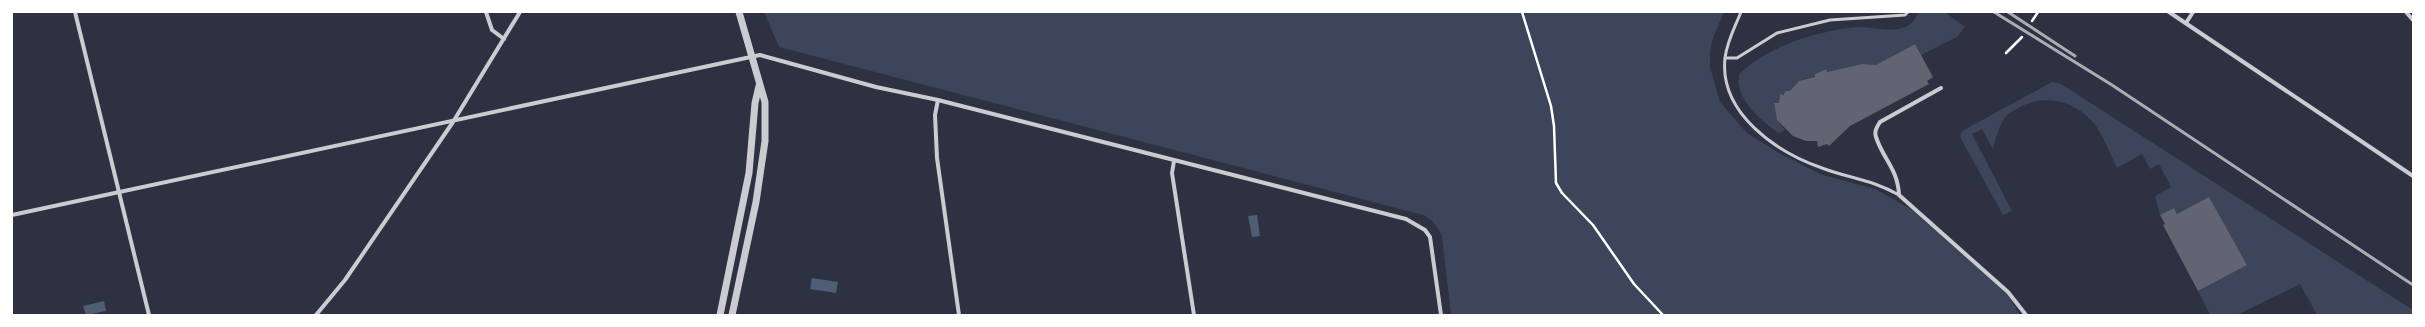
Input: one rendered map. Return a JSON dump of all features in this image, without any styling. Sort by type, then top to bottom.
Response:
[{"type":"street","points":[[75,12],[149,315]]},
{"type":"street","points":[[486,12],[492,30],[504,39]]},
{"type":"street","points":[[316,315],[345,280],[453,122],[520,12]]},
{"type":"street","points":[[732,315],[756,202],[765,141],[765,102],[738,12]]},
{"type":"street","points":[[2169,12],[2413,176]]},
{"type":"street","points":[[2186,23],[2193,12]]},
{"type":"street","points":[[2406,12],[2413,20]]},
{"type":"street","points":[[12,215],[453,122],[752,56],[766,56],[876,87],[938,100],[1406,220],[1418,225],[1430,237],[1434,250],[1441,315]]},
{"type":"street","points":[[720,315],[749,173],[755,104],[759,86]]},
{"type":"street","points":[[1941,88],[1880,122],[1876,129],[1876,136],[1899,182],[1899,195],[2008,292],[2026,315]]},
{"type":"street","points":[[938,100],[935,115],[937,158],[959,315]]},
{"type":"street","points":[[1174,161],[1172,173],[1194,315]]},
{"type":"lane","points":[[1741,12],[1729,40],[1725,58],[1726,77],[1731,96],[1743,115],[1765,137],[1809,163],[1876,182],[1899,195]]},
{"type":"lane","points":[[1725,58],[1737,58],[1777,33],[1830,20],[1891,18],[1905,15],[1908,12]]},
{"type":"path","points":[[1522,12],[1551,106],[1554,126],[1556,183],[1562,193],[1593,225],[1634,284],[1663,315]]},
{"type":"path","points":[[2032,21],[2038,12]]},
{"type":"path","points":[[2006,53],[2022,37]]},
{"type":"shaded area","points":[[764,12],[1724,12],[1713,38],[1710,52],[1710,67],[1720,102],[1747,133],[1779,153],[1820,174],[1875,189],[1911,209],[2007,294],[2020,315],[1451,315],[1442,237],[1435,224],[1423,215],[779,47]]},
{"type":"shaded area","points":[[1919,12],[1945,12],[1965,27],[1957,37],[1921,55],[1915,44],[1876,65],[1862,64],[1827,72],[1825,69],[1815,74],[1815,77],[1801,81],[1784,95],[1780,94],[1779,103],[1774,104],[1777,120],[1785,130],[1779,133],[1765,123],[1745,101],[1739,84],[1739,75],[1763,56],[1778,48],[1794,41],[1844,28],[1859,27],[1892,30],[1902,28],[1910,24]]},
{"type":"shaded area","points":[[2052,82],[2061,84],[2413,310],[2413,315],[2317,315],[2300,284],[2237,315],[2210,315],[2198,291],[2247,265],[2209,198],[2177,214],[2174,208],[2160,215],[2155,196],[2171,187],[2159,164],[2150,169],[2142,154],[2117,168],[2102,135],[2094,123],[2075,108],[2057,101],[2048,100],[2029,103],[2008,114],[2000,127],[1993,149],[1982,129],[1972,134],[2012,211],[2003,215],[1960,137],[1962,131]]},
{"type":"shaded area","points":[[1257,215],[1260,236],[1252,237],[1248,216]]},
{"type":"shaded area","points":[[812,278],[838,282],[836,293],[810,289]]},
{"type":"shaded area","points":[[104,301],[106,311],[86,315],[83,306]]},
{"type":"building","points":[[1915,44],[1933,77],[1927,81],[1929,84],[1850,126],[1829,146],[1827,144],[1818,147],[1817,141],[1806,141],[1793,136],[1777,120],[1774,103],[1779,103],[1780,94],[1784,95],[1785,91],[1790,91],[1799,81],[1815,77],[1815,74],[1826,69],[1827,72],[1862,64],[1876,65]]},
{"type":"building","points":[[2209,197],[2247,265],[2198,291],[2163,225],[2165,224],[2160,215],[2174,208],[2177,214]]},
{"type":"railway","points":[[1994,12],[2112,85],[2413,285]]},
{"type":"railway","points":[[2008,12],[2075,56]]}]
